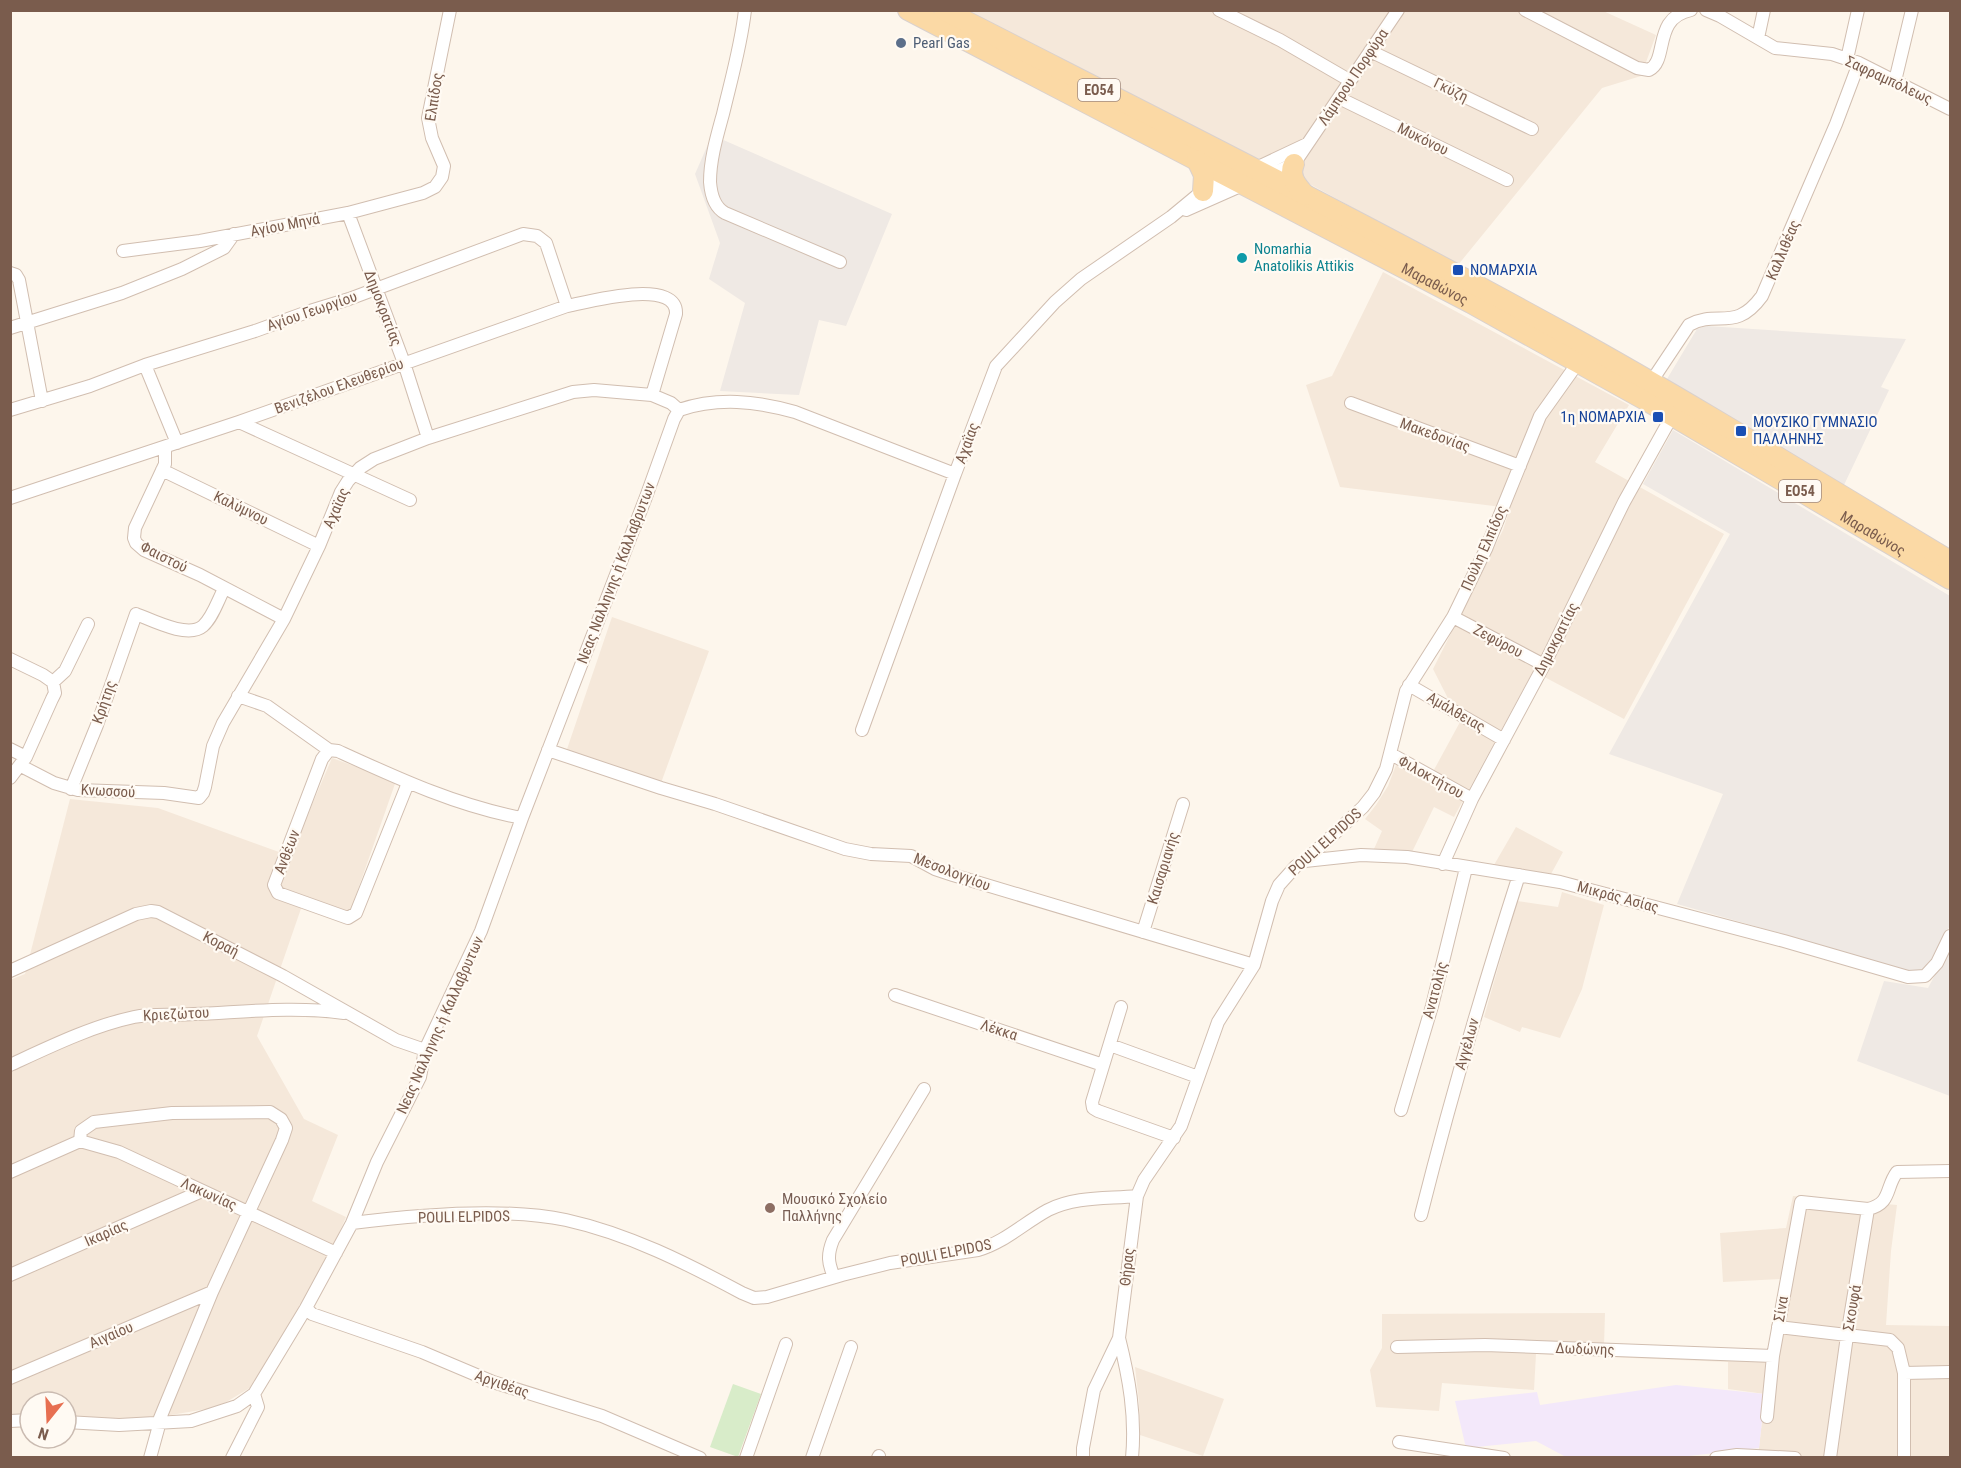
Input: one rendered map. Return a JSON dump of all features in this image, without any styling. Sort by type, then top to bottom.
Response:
[{"type":"main road","name":"Μαραθώνος","points":[[908,10],[1197,160],[1305,195],[1583,355],[1672,416],[1950,579]]},
{"type":"main road","name":"Μαραθώνος","points":[[944,10],[1249,177],[1471,303],[1583,355],[1651,382],[1950,561]]},
{"type":"main road","points":[[1197,160],[1204,175],[1203,191]]},
{"type":"main road","points":[[1294,164],[1292,169],[1294,179],[1305,195]]},
{"type":"street","name":"Ελπίδος","points":[[441,180],[444,164],[432,138],[428,118],[450,10]]},
{"type":"street","points":[[745,10],[739,48],[712,155],[710,182],[714,201],[725,213],[840,262]]},
{"type":"street","points":[[1219,10],[1280,40],[1349,80]]},
{"type":"street","name":"Λάμπρου Πορφύρα","points":[[1294,164],[1398,10]]},
{"type":"street","points":[[1525,10],[1637,68],[1649,70],[1657,63],[1663,36],[1668,26],[1676,17],[1691,10]]},
{"type":"street","name":"Σαφραμπόλεως","points":[[1706,10],[1775,48],[1832,54],[1859,63],[1950,109]]},
{"type":"street","points":[[1758,38],[1764,10]]},
{"type":"street","points":[[1847,59],[1858,10]]},
{"type":"street","points":[[1895,81],[1912,10]]},
{"type":"street","name":"Γκύζη","points":[[1370,51],[1532,129]]},
{"type":"street","name":"Καλλιθέας","points":[[1651,382],[1689,325],[1699,320],[1729,319],[1740,316],[1762,297],[1836,124],[1859,63]]},
{"type":"street","name":"Μυκόνου","points":[[1338,98],[1507,180]]},
{"type":"street","name":"Λάμπρου Πορφύρα","points":[[1249,177],[1307,144]]},
{"type":"street","points":[[1249,177],[1294,164]]},
{"type":"street","name":"Αχαΐας","points":[[684,408],[743,401],[770,405],[795,412],[955,474],[991,376],[1003,357],[1068,289],[1171,217],[1203,191],[1249,177]]},
{"type":"street","name":"Αχαΐας","points":[[1171,217],[1249,177]]},
{"type":"street","name":"Αγίου Μηνά","points":[[123,251],[348,213],[428,191],[441,180]]},
{"type":"street","name":"Δημοκρατίας","points":[[348,213],[404,363],[428,438]]},
{"type":"street","points":[[10,328],[122,293],[182,269],[230,244],[234,234]]},
{"type":"street","name":"Αγίου Γεωργίου","points":[[10,410],[145,365],[255,332],[514,237],[530,234],[540,237],[548,247],[567,306]]},
{"type":"street","points":[[13,274],[19,280],[42,401]]},
{"type":"street","name":"Βενιζέλου Ελευθερίου","points":[[10,498],[239,422],[567,306],[644,293],[662,296],[670,300],[676,308],[652,395]]},
{"type":"street","name":"Πούλη Ελπίδος","points":[[1390,754],[1403,700],[1409,685],[1453,617],[1486,549],[1540,416],[1583,355]]},
{"type":"street","name":"Φαιστού","points":[[145,365],[171,445],[135,528],[136,543],[144,550],[190,570],[284,619]]},
{"type":"street","name":"Αχαϊας","points":[[199,798],[205,787],[213,746],[238,696],[284,619],[319,546],[341,492],[352,475],[374,459],[428,438],[573,392],[594,390],[652,395],[684,408]]},
{"type":"street","name":"Μακεδονίας","points":[[1351,403],[1520,466]]},
{"type":"street","name":"Νεας Nαλληνης ή Καλλαβρυτων","points":[[78,1423],[119,1425],[191,1421],[237,1406],[254,1394],[306,1308],[352,1223],[394,1127],[420,1077],[425,1050],[482,931],[522,818],[674,419],[684,408]]},
{"type":"street","name":"Δημοκρατίας","points":[[1443,864],[1472,799],[1544,665],[1624,502],[1672,416]]},
{"type":"street","points":[[239,422],[410,500]]},
{"type":"street","name":"Καλύμνου","points":[[162,470],[319,546]]},
{"type":"street","points":[[862,730],[955,474]]},
{"type":"street","name":"Κρήτης","points":[[71,789],[136,614],[178,630],[197,630],[209,618],[224,589]]},
{"type":"street","name":"Ζεφύρου","points":[[1453,617],[1544,665]]},
{"type":"street","points":[[53,682],[62,676],[88,624]]},
{"type":"street","points":[[10,659],[53,682],[55,693],[24,761],[10,778]]},
{"type":"street","name":"Αμάλθειας","points":[[1409,685],[1504,740]]},
{"type":"street","points":[[238,696],[267,706],[329,750],[338,751],[408,783],[485,810],[522,818]]},
{"type":"street","name":"Κνωσσού","points":[[10,749],[54,783],[71,789],[165,793],[199,798]]},
{"type":"street","name":"Ανθέων","points":[[329,750],[322,759],[274,885],[278,893],[348,918],[353,917],[408,783]]},
{"type":"street","name":"Μεσολογγίου","points":[[548,750],[716,804],[845,849],[871,854],[911,856],[935,869],[953,875],[1254,965]]},
{"type":"street","name":"Φιλοκτήτου","points":[[1390,754],[1472,799]]},
{"type":"street","name":"POULI ELPIDOS","points":[[352,1223],[493,1214],[566,1221],[633,1240],[754,1298],[767,1297],[890,1263],[978,1250],[1003,1240],[1049,1210],[1069,1203],[1084,1199],[1137,1196],[1144,1180],[1174,1138],[1188,1111],[1218,1022],[1254,965],[1272,901],[1279,885],[1363,807],[1374,794],[1386,769],[1390,754]]},
{"type":"street","name":"Καισαριανής","points":[[1143,932],[1183,804]]},
{"type":"street","name":"Μικράς Ασίας","points":[[1305,861],[1373,856],[1407,858],[1560,882],[1908,977],[1925,976],[1937,963],[1950,936]]},
{"type":"street","name":"Ανατολής","points":[[1401,1110],[1432,1006],[1466,868]]},
{"type":"street","name":"Αγγέλων","points":[[1421,1215],[1486,980],[1519,875]]},
{"type":"street","name":"Κοραή","points":[[10,971],[136,914],[151,911],[164,915],[283,976],[396,1040],[425,1050]]},
{"type":"street","name":"Λέκκα","points":[[895,996],[1103,1065]]},
{"type":"street","points":[[1121,1007],[1092,1102],[1095,1110],[1174,1138]]},
{"type":"street","name":"Κριεζώτου","points":[[10,1065],[69,1039],[144,1015],[282,1009],[351,1014]]},
{"type":"street","points":[[1110,1045],[1198,1077]]},
{"type":"street","points":[[834,1277],[829,1264],[828,1252],[833,1240],[924,1089]]},
{"type":"street","points":[[10,1172],[80,1141],[81,1131],[94,1122],[172,1113],[270,1112],[281,1119],[286,1128],[212,1292],[158,1423],[150,1458]]},
{"type":"street","name":"Λακωνίας","points":[[80,1141],[119,1152],[336,1253]]},
{"type":"street","points":[[1868,1209],[1877,1207],[1884,1201],[1897,1172],[1950,1172]]},
{"type":"street","name":"Ικαρίας","points":[[10,1275],[202,1191]]},
{"type":"street","name":"Θήρας","points":[[1083,1458],[1094,1390],[1119,1338],[1137,1196]]},
{"type":"street","name":"Σίνα","points":[[1767,1417],[1773,1356],[1801,1202],[1868,1209]]},
{"type":"street","name":"Σκουφά","points":[[1830,1458],[1868,1209]]},
{"type":"street","name":"Αιγαίου","points":[[10,1378],[212,1292]]},
{"type":"street","name":"Αργιθέας","points":[[306,1308],[312,1314],[422,1352],[493,1382],[602,1416],[700,1458]]},
{"type":"street","points":[[1778,1327],[1890,1340],[1898,1348],[1904,1373],[1904,1458]]},
{"type":"street","name":"Θήρας","points":[[1119,1338],[1128,1376],[1132,1411],[1134,1437],[1132,1458]]},
{"type":"street","points":[[746,1458],[786,1344]]},
{"type":"street","name":"Δωδώνης","points":[[1397,1347],[1485,1345],[1773,1356]]},
{"type":"street","points":[[812,1458],[851,1347]]},
{"type":"street","points":[[1904,1373],[1950,1372]]},
{"type":"street","points":[[232,1458],[258,1407],[254,1394]]},
{"type":"street","points":[[1399,1442],[1504,1458]]},
{"type":"street","points":[[1716,1458],[1737,1455],[1795,1458]]},
{"type":"shaded area","points":[[1601,10],[1656,35],[1641,76],[1602,88],[1458,265],[1306,182],[962,11]]},
{"type":"shaded area","points":[[712,135],[892,214],[846,326],[819,320],[799,395],[720,391],[745,303],[709,279],[720,243],[695,174]]},
{"type":"shaded area","points":[[1383,272],[1629,405],[1595,462],[1724,534],[1624,719],[1533,671],[1454,817],[1434,807],[1412,852],[1374,849],[1382,831],[1365,819],[1388,786],[1396,765],[1429,779],[1460,722],[1433,669],[1503,530],[1510,508],[1340,487],[1306,385],[1332,376]]},
{"type":"shaded area","points":[[1707,326],[1906,339],[1881,387],[1889,390],[1844,485],[1667,379],[1697,329]]},
{"type":"shaded area","points":[[1673,430],[1950,596],[1950,925],[1933,961],[1923,971],[1900,971],[1804,940],[1677,904],[1723,794],[1609,754],[1730,534],[1643,484]]},
{"type":"shaded area","points":[[612,617],[709,651],[661,783],[566,752]]},
{"type":"shaded area","points":[[332,758],[396,781],[350,912],[305,897],[257,1036],[304,1119],[338,1135],[312,1201],[346,1217],[330,1254],[253,1386],[218,1407],[118,1421],[78,1418],[78,1390],[18,1390],[18,1416],[11,1416],[10,980],[25,974],[70,799],[158,808],[290,856]]},
{"type":"shaded area","points":[[1516,827],[1563,852],[1551,874],[1494,865]]},
{"type":"shaded area","points":[[1562,892],[1604,905],[1582,989],[1560,1038],[1522,1027],[1520,1032],[1484,1017],[1517,901],[1558,907]]},
{"type":"shaded area","points":[[1950,947],[1950,1096],[1857,1061],[1884,981],[1928,988]]},
{"type":"shaded area","points":[[1793,1196],[1897,1205],[1886,1325],[1950,1326],[1950,1457],[1758,1457],[1765,1394],[1728,1389],[1728,1362],[1536,1354],[1534,1390],[1442,1383],[1439,1411],[1376,1407],[1370,1370],[1382,1348],[1382,1314],[1605,1313],[1604,1345],[1770,1351],[1781,1279],[1723,1282],[1720,1233],[1786,1228]]},
{"type":"shaded area","points":[[1135,1367],[1224,1399],[1203,1456],[1140,1435]]},
{"type":"shaded area","points":[[1676,1385],[1765,1394],[1759,1448],[1671,1458],[1566,1457],[1536,1441],[1466,1448],[1455,1401],[1537,1392],[1540,1405]]},
{"type":"green space","points":[[733,1384],[761,1394],[738,1457],[710,1447]]},
{"type":"place","name":"Pearl Gas","points":[[901,43]]},
{"type":"place","name":"Nomarhia Anatolikis Attikis","points":[[1242,258]]},
{"type":"place","name":"ΝΟΜΑΡΧΙΑ","points":[[1458,270]]},
{"type":"place","name":"1η ΝΟΜΑΡΧΙΑ","points":[[1658,417]]},
{"type":"place","name":"ΜΟΥΣΙΚΟ ΓΥΜΝΑΣΙΟ ΠΑΛΛΗΝΗΣ","points":[[1741,431]]},
{"type":"place","name":"Μουσικό Σχολείο Παλλήνης","points":[[770,1208]]}]
